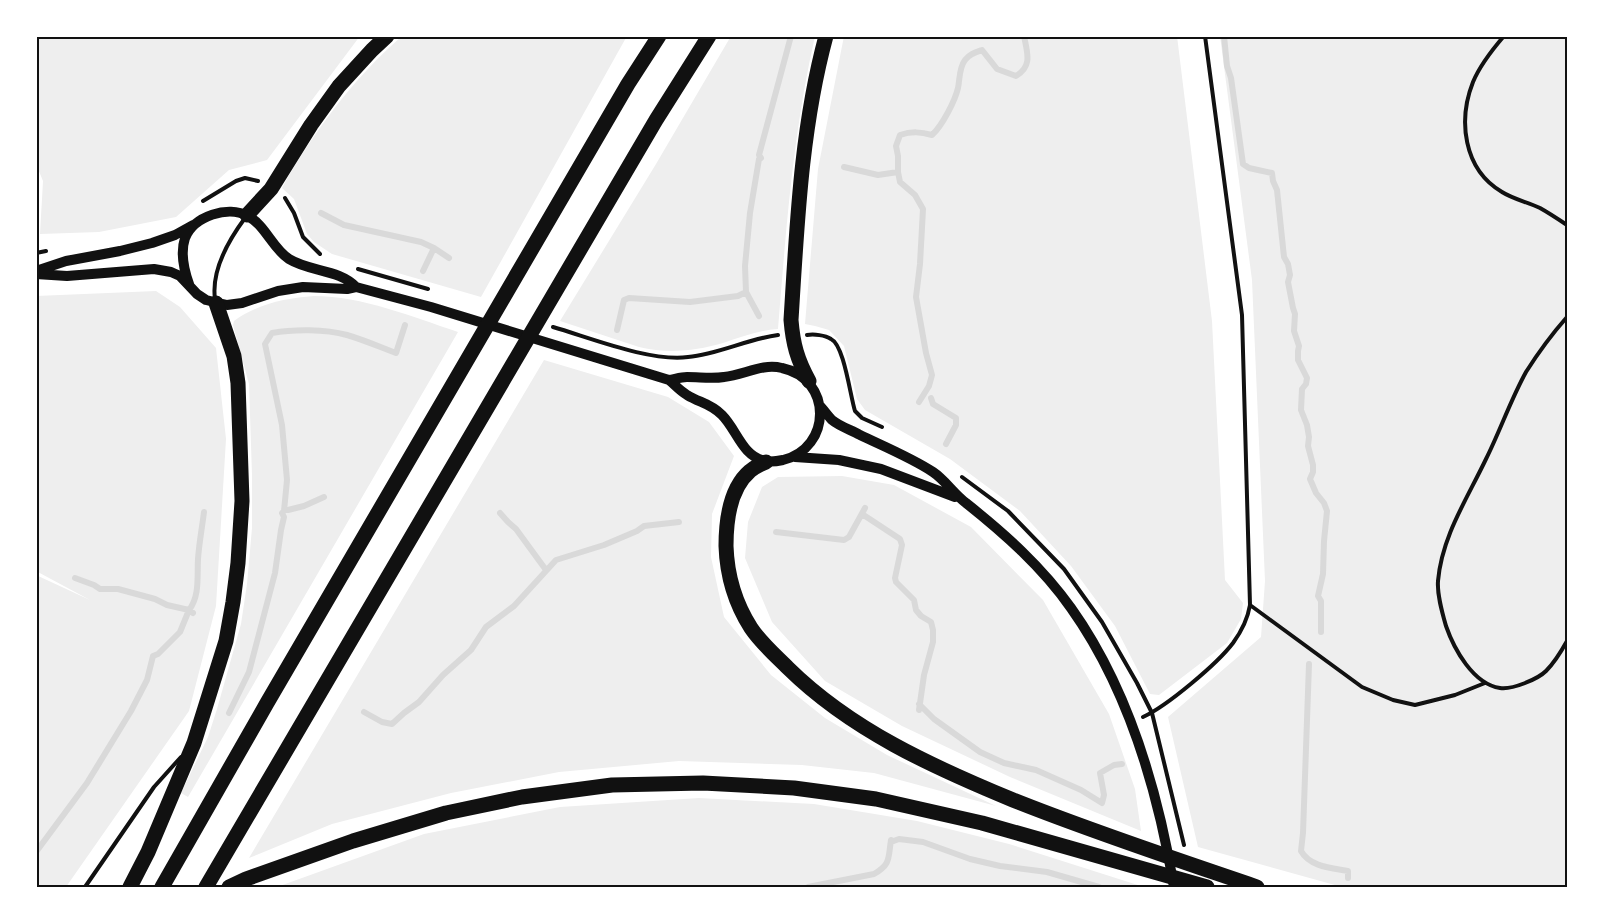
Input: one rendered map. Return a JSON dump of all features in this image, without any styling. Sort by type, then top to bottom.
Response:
[{"type":"highway","points":[[247,215],[271,189],[311,125],[339,86],[387,36]]},
{"type":"highway","points":[[162,887],[628,84],[659,36]]},
{"type":"highway","points":[[206,887],[656,120],[709,36]]},
{"type":"highway","points":[[809,381],[798,362],[791,320],[805,148],[812,99],[826,36]]},
{"type":"highway","points":[[130,887],[148,852],[194,742],[226,641],[233,602],[242,501],[238,383],[234,356],[216,303]]},
{"type":"highway","points":[[766,462],[752,469],[743,478],[733,499],[727,524],[726,543],[729,576],[739,607],[752,628],[769,650],[817,695],[874,733],[971,782],[1076,825],[1257,887]]},
{"type":"highway","points":[[229,887],[353,841],[446,813],[522,797],[612,786],[703,783],[794,788],[876,799],[982,823],[1207,887]]},
{"type":"street","points":[[36,273],[66,261],[120,252],[153,243],[175,235],[218,212],[233,211],[255,220],[277,249],[289,259],[344,277],[356,287],[431,307],[669,380],[687,395],[708,404],[724,417],[744,447],[754,457],[766,462],[795,457],[838,460],[880,469],[961,499]]},
{"type":"street","points":[[189,285],[184,268],[185,238],[201,221]]},
{"type":"street","points":[[36,273],[67,276],[154,269],[180,276],[206,300],[227,304],[242,303],[278,291],[303,287],[347,290],[356,287]]},
{"type":"street","points":[[669,380],[687,377],[726,377],[774,367],[784,368],[809,381],[820,406],[820,418],[817,430],[808,446],[795,457]]},
{"type":"street","points":[[820,406],[833,421],[934,473],[1022,550],[1071,608],[1107,665],[1132,723],[1166,844],[1174,887]]},
{"type":"lane","points":[[216,303],[215,279],[223,252],[247,215]]},
{"type":"lane","points":[[85,887],[154,787],[194,742]]},
{"type":"path","points":[[1132,723],[1152,713],[1211,666],[1234,642],[1250,605],[1242,315],[1205,36]]},
{"type":"path","points":[[1504,36],[1482,64],[1468,97],[1465,132],[1470,154],[1479,172],[1502,192],[1540,208],[1567,225]]},
{"type":"path","points":[[1567,317],[1526,373],[1453,522],[1440,563],[1438,584],[1443,613],[1457,653],[1485,683],[1502,688],[1518,686],[1546,672],[1567,640]]},
{"type":"path","points":[[544,324],[599,341]]},
{"type":"path","points":[[1250,605],[1362,687],[1393,700],[1415,705],[1455,695],[1485,683]]},
{"type":"path","points":[[1165,770],[1185,850]]},
{"type":"shaded area","points":[[36,36],[360,36],[267,160],[229,170],[176,217],[99,232],[40,234],[43,181],[36,164]]},
{"type":"shaded area","points":[[402,36],[627,36],[481,297],[332,254],[314,242],[307,234],[294,199],[282,188],[307,146],[351,88]]},
{"type":"shaded area","points":[[731,36],[815,36],[796,145],[787,218],[778,329],[757,332],[702,348],[671,351],[639,347],[560,321],[656,164]]},
{"type":"shaded area","points":[[844,36],[1177,36],[1212,321],[1225,580],[1243,603],[1241,619],[1227,643],[1159,695],[1150,694],[1115,626],[1071,566],[1020,511],[950,459],[865,410],[857,399],[844,346],[829,330],[805,324],[818,169]]},
{"type":"shaded area","points":[[1220,36],[1567,36],[1567,887],[1342,887],[1198,847],[1168,717],[1261,637],[1265,581],[1252,280]]},
{"type":"shaded area","points":[[156,291],[180,307],[216,348],[226,439],[216,606],[189,711],[66,887],[36,887],[36,575],[90,600],[36,571],[36,296]]},
{"type":"shaded area","points":[[314,296],[369,303],[458,332],[188,797],[181,793],[208,737],[217,709],[241,624],[247,584],[252,528],[249,384],[233,325],[234,321],[252,310],[272,303]]},
{"type":"shaded area","points":[[544,360],[668,397],[709,422],[734,456],[712,514],[711,557],[724,617],[771,675],[825,718],[887,755],[996,806],[874,773],[802,765],[679,761],[559,772],[451,793],[332,824],[249,858]]},
{"type":"shaded area","points":[[842,476],[894,485],[971,527],[1043,600],[1109,714],[1135,789],[1141,831],[1010,777],[902,726],[825,681],[772,622],[745,558],[748,522],[762,487],[778,477]]},
{"type":"shaded area","points":[[699,798],[814,804],[917,821],[1009,844],[1144,887],[277,887],[424,834],[560,807]]},
{"type":"waterway","points":[[759,316],[746,292],[745,266],[750,213],[761,158],[759,155],[791,36]]},
{"type":"waterway","points":[[919,402],[929,386],[932,375],[916,297],[923,209],[915,195],[900,182],[896,146],[900,135],[916,132],[932,135],[936,131],[951,106],[958,88],[962,66],[971,55],[982,50],[997,69],[1016,76],[1021,72],[1028,58],[1024,36]]},
{"type":"waterway","points":[[1224,36],[1243,164],[1249,168],[1272,173],[1277,190],[1284,257],[1288,264],[1290,275],[1288,282],[1295,314],[1294,331],[1299,346],[1298,360],[1307,378],[1302,389],[1301,410],[1307,425],[1308,446],[1313,465],[1310,479],[1327,511],[1323,574],[1318,596],[1321,601],[1321,632]]},
{"type":"waterway","points":[[844,167],[878,175],[898,172]]},
{"type":"waterway","points":[[321,213],[344,225],[421,242],[449,258]]},
{"type":"waterway","points":[[423,271],[434,248]]},
{"type":"waterway","points":[[617,330],[624,300],[629,298],[690,302],[738,296],[746,292]]},
{"type":"waterway","points":[[229,713],[249,672],[275,573],[284,517],[282,513],[287,480],[282,425],[265,344],[272,333],[300,330],[319,331],[347,335],[396,353],[405,325]]},
{"type":"waterway","points":[[931,398],[933,404],[956,418],[956,425],[946,444]]},
{"type":"waterway","points":[[288,510],[324,497]]},
{"type":"waterway","points":[[776,532],[844,540],[849,537],[865,508]]},
{"type":"waterway","points":[[75,578],[100,589],[118,589],[189,610],[195,599],[204,512]]},
{"type":"waterway","points":[[500,513],[516,529],[546,570]]},
{"type":"waterway","points":[[862,514],[900,539],[902,545],[896,582],[914,600],[916,610],[921,616],[931,622],[933,642],[924,675],[919,710]]},
{"type":"waterway","points":[[364,712],[382,722],[392,724],[419,702],[443,675],[471,650],[486,627],[514,606],[556,560],[604,545],[644,526],[679,522]]},
{"type":"waterway","points":[[36,852],[87,783],[131,711],[147,680],[153,656],[158,654],[180,632],[189,610],[193,613]]},
{"type":"waterway","points":[[1309,664],[1301,851],[1316,864],[1348,871],[1348,878]]},
{"type":"waterway","points":[[919,704],[934,719],[980,752],[1004,763],[1036,770],[1081,790],[1102,803],[1104,795],[1100,773],[1114,765],[1122,764]]},
{"type":"waterway","points":[[891,842],[899,839],[923,842],[970,859],[1000,866],[1047,872],[1099,887]]},
{"type":"waterway","points":[[808,887],[874,874],[886,864],[891,840]]}]
